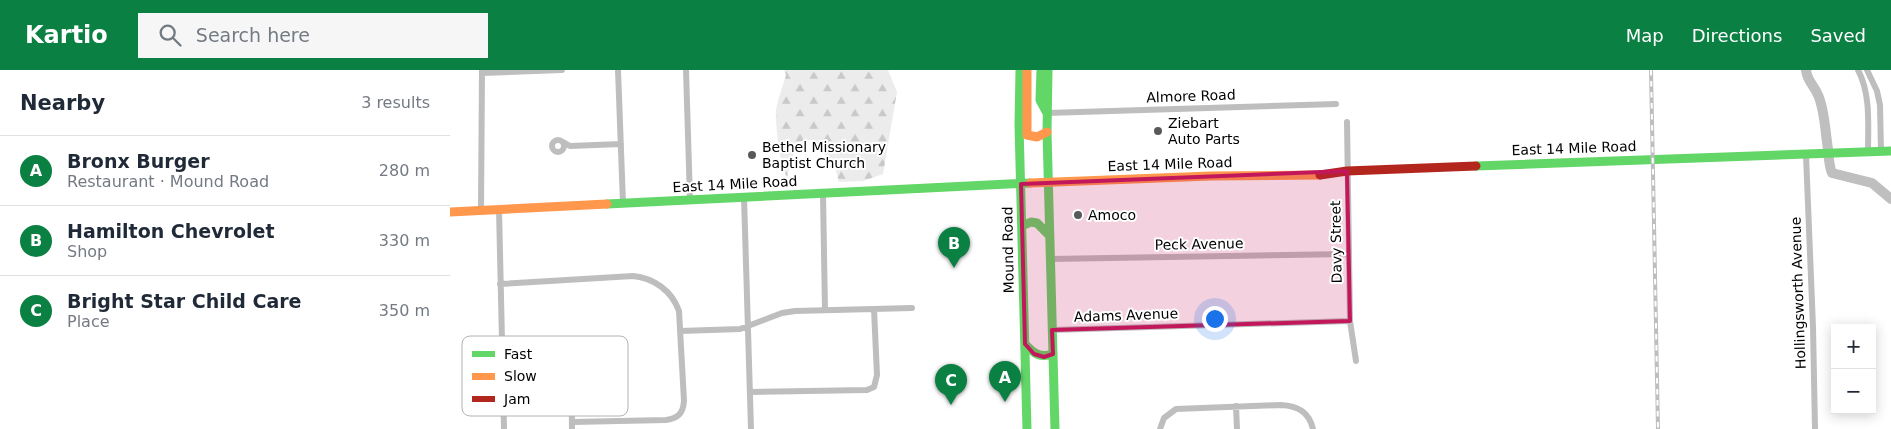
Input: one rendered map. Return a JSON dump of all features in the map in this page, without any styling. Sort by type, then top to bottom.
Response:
[{"type":"main road","name":"Mound Road","points":[[1020,70],[1019,125],[1027,429]]},
{"type":"main road","points":[[1027,70],[1028,135],[1041,137],[1047,132]]},
{"type":"main road","points":[[1041,70],[1040,100],[1047,113]]},
{"type":"main road","points":[[1048,70],[1049,235],[1055,429]]},
{"type":"main road","name":"East 14 Mile Road","points":[[450,212],[1048,182],[1211,176],[1324,175],[1347,171],[1891,152]]},
{"type":"main road","points":[[1022,226],[1028,222],[1035,221],[1042,224],[1049,235]]},
{"type":"main road","points":[[1025,344],[1037,356],[1044,357],[1053,354]]},
{"type":"street","points":[[481,210],[482,71],[562,70]]},
{"type":"street","points":[[618,70],[623,203]]},
{"type":"street","points":[[686,70],[690,200]]},
{"type":"street","points":[[1858,70],[1862,77],[1866,94],[1868,152]]},
{"type":"street","points":[[1867,70],[1877,91],[1880,105],[1881,152]]},
{"type":"street","name":"Almore Road","points":[[1047,113],[1336,104]]},
{"type":"street","name":"Davy Street","points":[[1347,122],[1350,321],[1356,361]]},
{"type":"street","points":[[570,146],[556,141],[552,146],[556,152],[570,146],[621,144]]},
{"type":"street","points":[[563,142],[563,150]]},
{"type":"street","name":"Hollingsworth Avenue","points":[[1806,155],[1815,429]]},
{"type":"street","points":[[823,194],[825,310]]},
{"type":"street","points":[[744,197],[751,429]]},
{"type":"street","points":[[498,209],[501,336]]},
{"type":"street","name":"Peck Avenue","points":[[1050,259],[1348,254]]},
{"type":"street","points":[[500,284],[624,276],[645,278],[659,285],[676,302],[679,311],[684,401],[680,415],[666,420],[572,426]]},
{"type":"street","points":[[680,331],[740,329],[782,313],[912,308]]},
{"type":"street","points":[[750,392],[867,390],[874,388],[877,375],[874,310]]},
{"type":"street","name":"Adams Avenue","points":[[1052,330],[1350,321]]},
{"type":"street","points":[[1160,429],[1164,418],[1176,409],[1282,405],[1298,407],[1302,410],[1310,420],[1312,429]]},
{"type":"street","points":[[1236,406],[1237,429]]},
{"type":"street","points":[[504,416],[504,429]]},
{"type":"highlighted area","points":[[1347,171],[1350,321],[1052,330],[1053,354],[1044,357],[1034,354],[1025,344],[1021,184]]},
{"type":"green space","points":[[784,70],[888,70],[897,92],[883,174],[863,181],[839,182],[835,167],[828,162],[821,147],[812,140],[797,142],[787,177],[780,155],[776,116],[786,75]]},
{"type":"waterway","points":[[1806,70],[1822,106],[1832,173],[1872,183],[1891,199]]},
{"type":"railway","points":[[1651,70],[1658,429]]},
{"type":"traffic: fast","points":[[1020,70],[1019,125],[1027,429]]},
{"type":"traffic: fast","points":[[1041,70],[1040,100],[1047,113]]},
{"type":"traffic: fast","points":[[1048,70],[1047,132],[1055,429]]},
{"type":"traffic: fast","points":[[1476,166],[1891,151]]},
{"type":"traffic: fast","points":[[607,204],[1030,183]]},
{"type":"traffic: fast","points":[[1022,226],[1031,222],[1037,223],[1049,235]]},
{"type":"traffic: fast","points":[[1025,344],[1038,354],[1044,356],[1053,354]]},
{"type":"traffic: slow","points":[[1027,70],[1027,135],[1037,137],[1047,132]]},
{"type":"traffic: slow","points":[[1030,183],[1211,176],[1320,175]]},
{"type":"traffic: slow","points":[[450,212],[607,204]]},
{"type":"traffic: jam","points":[[1320,175],[1347,171],[1476,166]]},
{"type":"place","name":"Ziebart Auto Parts","points":[[1158,131]]},
{"type":"place","name":"Bethel Missionary Baptist Church","points":[[752,155]]},
{"type":"place","name":"Amoco","points":[[1078,215]]},
{"type":"place","name":"Hamilton Chevrolet","points":[[954,268]]},
{"type":"place","name":"Bronx Burger","points":[[1005,402]]},
{"type":"place","name":"Bright Star Child Care","points":[[951,405]]}]
